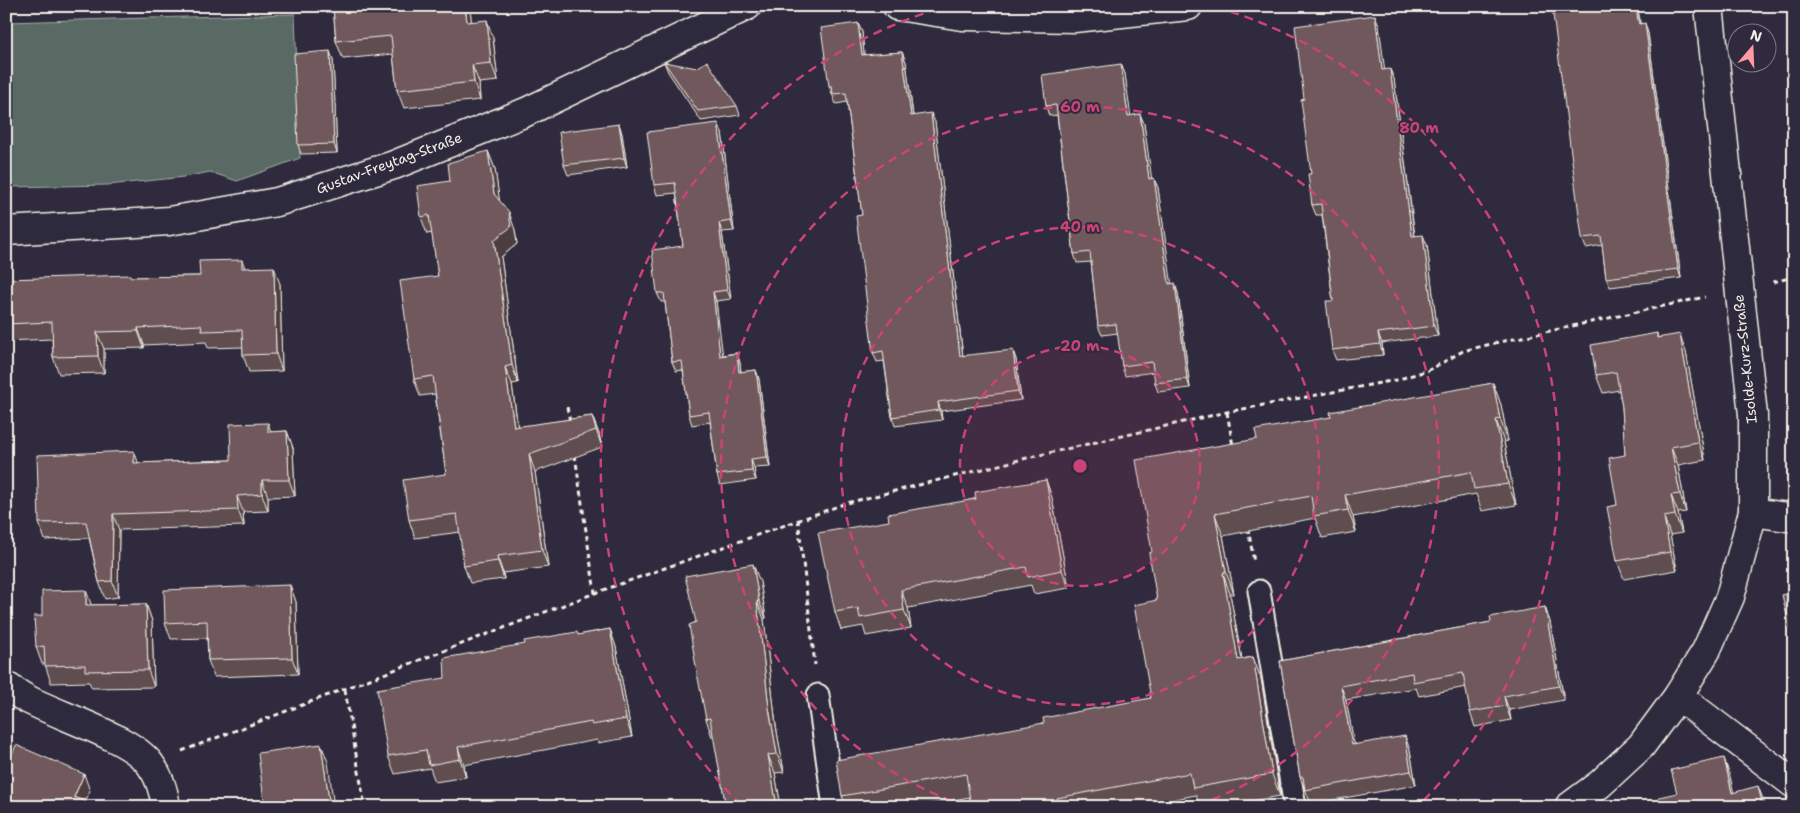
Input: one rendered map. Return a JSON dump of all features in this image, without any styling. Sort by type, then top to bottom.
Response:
[{"type":"street","name":"Gustav-Freytag-Straße","points":[[6,231],[161,222],[277,202],[394,165],[526,112],[748,6]]},
{"type":"street","points":[[897,6],[962,16],[1074,18],[1188,6]]},
{"type":"street","name":"Isolde-Kurz-Straße","points":[[1569,807],[1600,784],[1641,746],[1678,696],[1706,651],[1730,598],[1753,512],[1752,415],[1708,6]]},
{"type":"street","points":[[1753,512],[1794,518]]},
{"type":"street","points":[[6,686],[28,700],[116,740],[150,763],[161,782],[166,807]]},
{"type":"street","points":[[1678,696],[1794,784]]},
{"type":"lane","points":[[1259,591],[1295,807]]},
{"type":"lane","points":[[818,695],[834,807]]},
{"type":"path","points":[[150,763],[595,593],[847,503],[1027,458],[1227,412],[1396,380],[1429,370],[1463,351],[1738,290]]},
{"type":"path","points":[[568,407],[570,426]]},
{"type":"path","points":[[1227,412],[1234,450]]},
{"type":"path","points":[[573,446],[595,593]]},
{"type":"path","points":[[798,519],[818,695]]},
{"type":"path","points":[[1247,525],[1259,591]]},
{"type":"path","points":[[345,690],[364,807]]},
{"type":"green space","points":[[295,14],[300,158],[237,181],[210,172],[184,177],[108,185],[6,187],[6,22]]},
{"type":"building","points":[[333,6],[465,6],[467,22],[487,20],[491,63],[472,65],[474,82],[397,90],[391,36],[336,41]]},
{"type":"building","points":[[1552,6],[1635,6],[1639,24],[1645,23],[1678,269],[1606,278],[1601,236],[1582,238]]},
{"type":"building","points":[[1375,15],[1382,70],[1390,69],[1412,236],[1423,235],[1434,326],[1378,333],[1380,344],[1332,350],[1326,301],[1333,301],[1321,204],[1312,205],[1308,174],[1311,174],[1301,100],[1304,99],[1295,26]]},
{"type":"building","points":[[858,23],[862,55],[902,52],[911,116],[931,113],[960,356],[1013,350],[1018,391],[938,402],[939,410],[892,417],[883,351],[873,353],[856,216],[862,215],[846,93],[833,94],[832,86],[829,86],[821,28]]},
{"type":"building","points":[[330,51],[334,144],[298,145],[294,54]]},
{"type":"building","points":[[707,61],[737,106],[698,111],[664,62],[697,68]]},
{"type":"building","points":[[1121,64],[1128,116],[1140,114],[1149,179],[1154,178],[1169,284],[1175,283],[1187,379],[1155,383],[1152,362],[1122,366],[1116,324],[1098,326],[1090,252],[1074,254],[1056,105],[1046,106],[1042,75]]},
{"type":"building","points":[[718,123],[731,221],[719,223],[727,290],[713,292],[720,356],[737,353],[739,372],[756,370],[767,457],[751,459],[752,471],[717,475],[709,412],[689,415],[682,361],[672,362],[664,293],[657,293],[652,250],[683,246],[675,183],[654,185],[647,132]]},
{"type":"building","points":[[619,124],[624,158],[564,165],[559,132]]},
{"type":"building","points":[[488,151],[494,194],[509,212],[511,227],[494,240],[512,365],[505,367],[514,427],[592,416],[596,430],[529,454],[542,550],[497,556],[498,561],[464,566],[457,514],[409,520],[403,480],[446,474],[433,376],[414,379],[400,281],[438,276],[429,215],[421,217],[417,186],[450,181],[448,163]]},
{"type":"building","points":[[242,260],[242,268],[274,267],[276,354],[243,355],[242,330],[202,331],[201,325],[138,328],[138,331],[97,332],[98,356],[53,357],[52,322],[6,324],[6,279],[130,275],[130,277],[200,276],[199,261]]},
{"type":"building","points":[[1657,333],[1657,338],[1680,334],[1698,442],[1671,447],[1680,494],[1671,495],[1675,515],[1664,517],[1670,552],[1617,561],[1607,507],[1617,505],[1609,458],[1625,455],[1622,407],[1616,372],[1596,375],[1591,345]]},
{"type":"building","points":[[1493,383],[1500,419],[1496,420],[1508,484],[1474,489],[1471,472],[1345,495],[1348,510],[1314,516],[1311,496],[1215,514],[1226,572],[1223,573],[1238,660],[1253,657],[1272,774],[1193,788],[1190,773],[1057,798],[1058,803],[1039,807],[971,807],[966,774],[842,796],[836,760],[1044,723],[1043,718],[1151,698],[1134,605],[1157,600],[1149,553],[1152,552],[1136,460],[1257,439],[1255,430],[1331,417],[1330,412]]},
{"type":"building","points":[[268,423],[268,432],[287,431],[289,480],[262,480],[262,494],[237,496],[238,510],[113,514],[112,581],[99,582],[86,522],[39,523],[37,455],[134,451],[134,463],[231,460],[230,424]]},
{"type":"building","points":[[1046,480],[1062,570],[1028,577],[1026,567],[901,590],[904,610],[860,618],[858,608],[835,612],[818,533],[889,521],[888,514],[976,499],[975,492]]},
{"type":"building","points":[[753,564],[759,601],[757,601],[769,708],[777,754],[768,755],[777,807],[726,807],[710,718],[706,719],[697,673],[689,625],[696,622],[685,576]]},
{"type":"building","points":[[290,585],[292,658],[208,660],[207,621],[165,623],[164,590]]},
{"type":"building","points":[[86,590],[86,605],[146,604],[148,670],[85,671],[85,665],[45,666],[44,646],[36,647],[34,616],[42,616],[42,591]]},
{"type":"building","points":[[1794,592],[1794,645],[1782,595]]},
{"type":"building","points":[[1545,607],[1559,686],[1504,696],[1506,706],[1470,712],[1463,673],[1413,682],[1412,673],[1341,686],[1352,745],[1405,736],[1411,771],[1305,790],[1303,777],[1300,777],[1280,661],[1491,622],[1490,617]]},
{"type":"building","points":[[610,629],[626,719],[592,725],[591,722],[458,747],[460,759],[429,765],[426,750],[388,756],[377,689],[445,678],[444,658],[525,644],[524,641],[577,632],[578,635]]},
{"type":"building","points":[[321,744],[330,807],[262,807],[261,801],[264,801],[258,753]]},
{"type":"building","points":[[16,745],[84,774],[74,797],[98,807],[6,807],[6,769]]},
{"type":"building","points":[[1724,758],[1732,793],[1758,786],[1763,807],[1661,807],[1659,797],[1677,793],[1671,770]]}]
